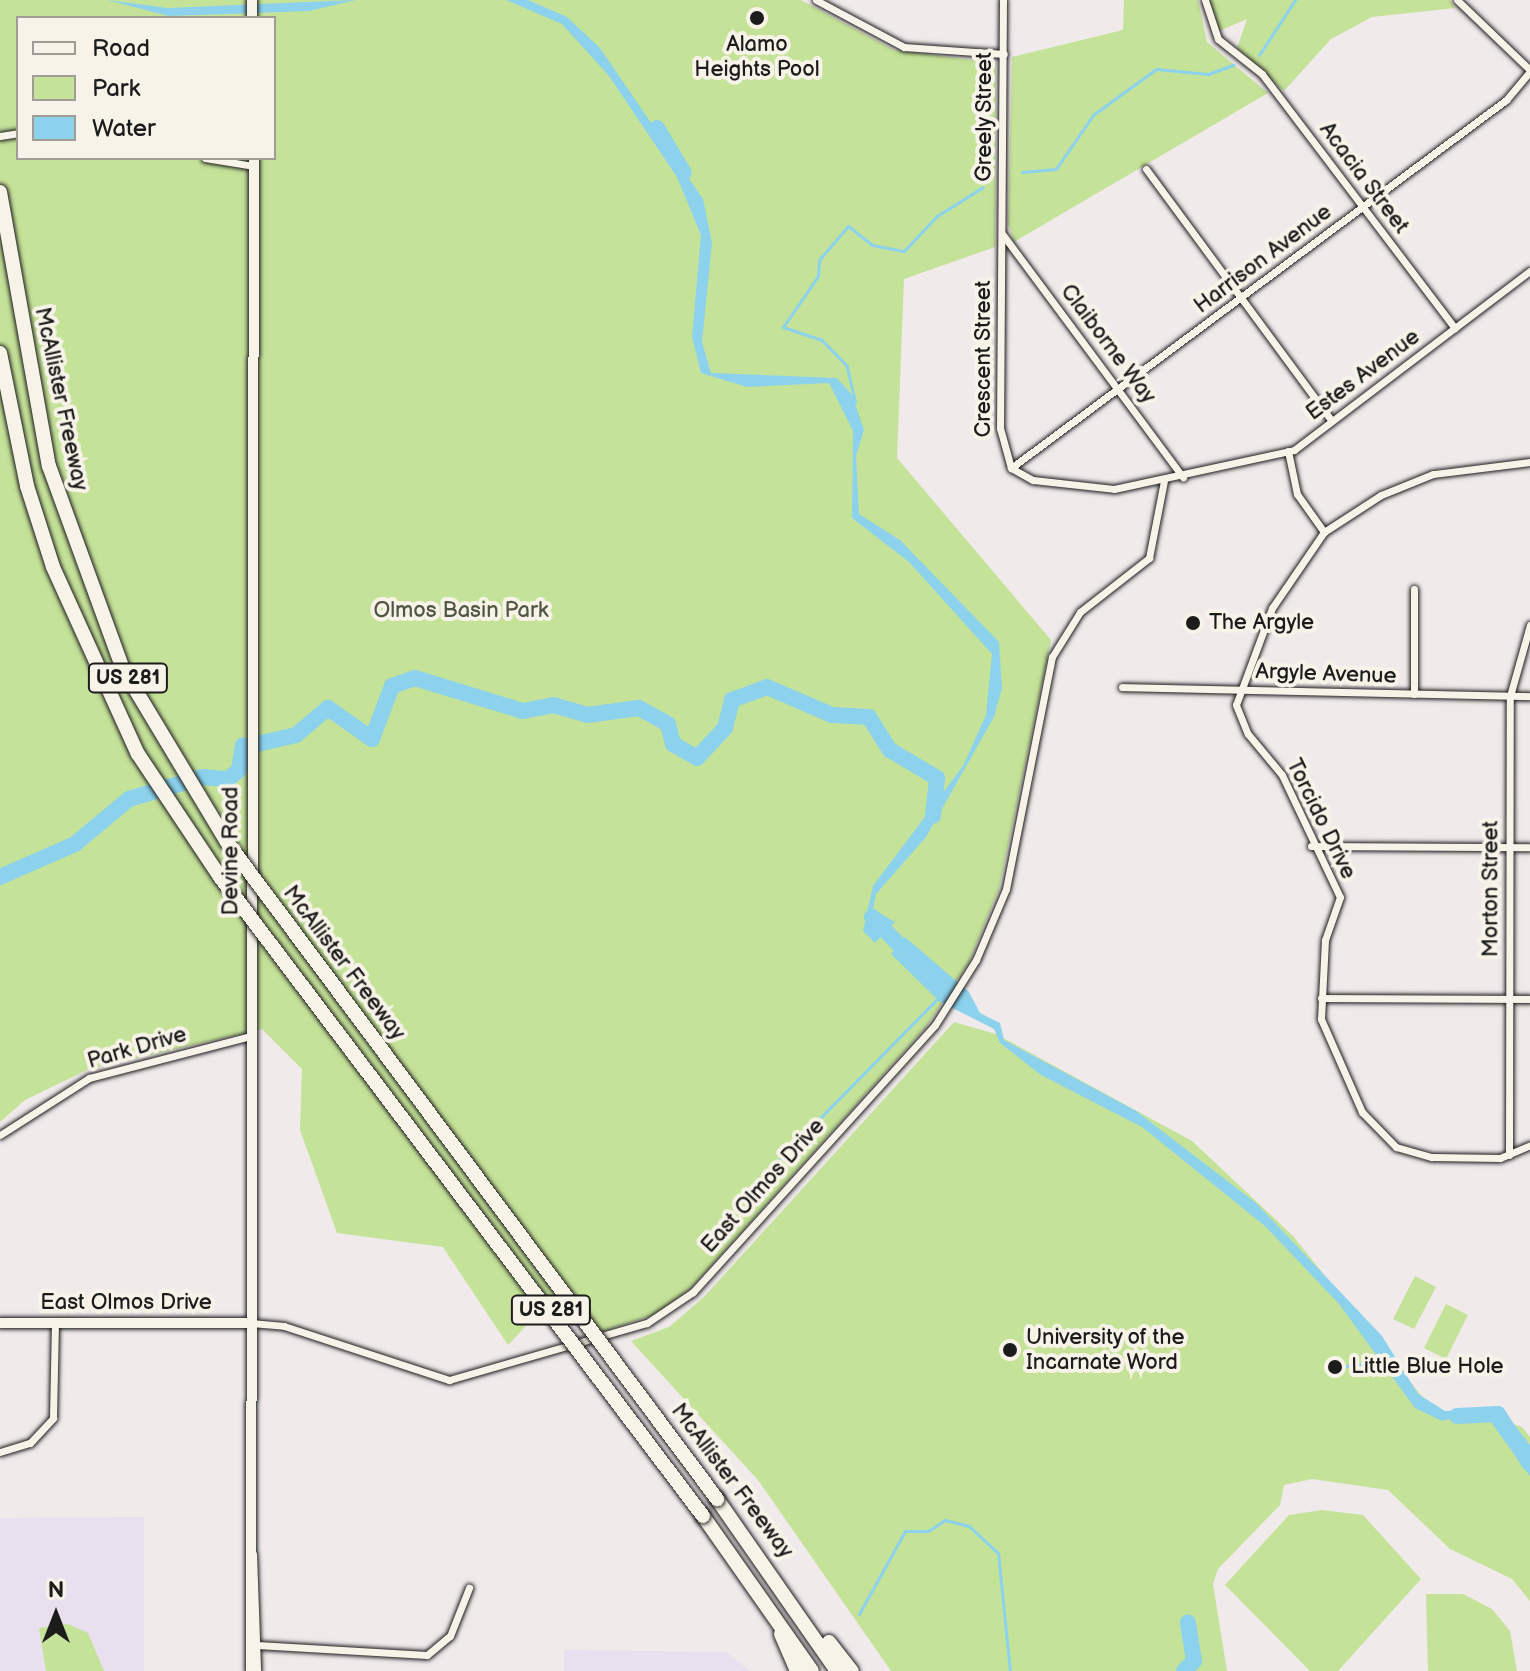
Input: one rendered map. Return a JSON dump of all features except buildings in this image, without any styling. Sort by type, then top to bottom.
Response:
[{"type":"highway","name":"McAllister Freeway","points":[[0,192],[49,466],[123,669],[198,802],[764,1560],[837,1671]]},
{"type":"highway","name":"McAllister Freeway","points":[[0,353],[27,486],[53,567],[138,754],[220,877],[761,1590],[812,1671]]},
{"type":"highway","points":[[764,1560],[852,1671]]},
{"type":"highway","points":[[761,1590],[797,1671]]},
{"type":"street","points":[[816,0],[904,47],[1004,54]]},
{"type":"street","name":"Greely Street","points":[[1002,233],[1003,0]]},
{"type":"street","name":"Acacia Street","points":[[1205,0],[1207,22],[1237,55],[1262,74],[1455,328]]},
{"type":"street","points":[[1457,0],[1530,71]]},
{"type":"street","points":[[1522,62],[1530,53]]},
{"type":"street","name":"Harrison Avenue","points":[[1011,468],[1120,390],[1506,100],[1530,71]]},
{"type":"street","points":[[230,160],[254,162]]},
{"type":"street","name":"Devine Road","points":[[251,1671],[248,1323],[254,162]]},
{"type":"street","points":[[1146,169],[1332,421]]},
{"type":"street","name":"Claiborne Way","points":[[1002,233],[1183,477]]},
{"type":"street","name":"Crescent Street","points":[[1002,233],[1000,428],[1011,468],[1074,490],[1183,477]]},
{"type":"street","name":"Estes Avenue","points":[[1288,451],[1530,271]]},
{"type":"street","points":[[1183,477],[1288,451],[1297,494],[1324,532]]},
{"type":"street","points":[[1241,689],[1272,608],[1324,532],[1381,495],[1433,474],[1530,462]]},
{"type":"street","name":"East Olmos Drive","points":[[0,1323],[248,1323],[284,1326],[449,1380],[647,1323],[693,1292],[935,1025],[985,943],[1006,889],[1052,657],[1080,612],[1149,558],[1164,481]]},
{"type":"street","points":[[1414,589],[1414,694]]},
{"type":"street","name":"Morton Street","points":[[1509,1155],[1510,696],[1530,625]]},
{"type":"street","name":"Argyle Avenue","points":[[1122,687],[1530,696]]},
{"type":"street","name":"Torcido Drive","points":[[1241,689],[1241,723],[1282,775],[1311,846],[1340,905],[1325,940],[1321,998],[1330,1053],[1380,1135],[1432,1157],[1509,1155],[1530,1145]]},
{"type":"street","points":[[1311,846],[1530,847]]},
{"type":"street","points":[[1321,998],[1530,999]]},
{"type":"street","name":"Park Drive","points":[[0,1135],[89,1078],[250,1036]]},
{"type":"street","points":[[0,1452],[30,1443],[53,1418],[55,1323]]},
{"type":"street","name":"Devine Road","points":[[250,1545],[257,1564],[257,1671]]},
{"type":"street","points":[[257,1645],[427,1655],[450,1636],[469,1588]]},
{"type":"shaded area","points":[[144,1517],[144,1671],[0,1671],[0,1518]]},
{"type":"shaded area","points":[[564,1650],[726,1652],[750,1671],[564,1671]]},
{"type":"green space","name":"Olmos Basin Park","points":[[0,0],[801,0],[894,50],[996,63],[995,247],[904,279],[897,458],[1051,640],[999,889],[969,962],[926,1027],[692,1287],[657,1314],[600,1332],[565,1284],[508,1345],[443,1247],[337,1233],[300,1130],[302,1069],[262,1029],[89,1069],[25,1100],[0,1122]]},
{"type":"green space","points":[[1124,0],[1198,0],[1207,42],[1268,93],[1014,242],[1008,224],[1012,57],[1123,30]]},
{"type":"green space","points":[[1209,0],[1450,0],[1455,8],[1372,17],[1331,39],[1284,91],[1237,48],[1247,19],[1217,32]]},
{"type":"green space","name":"University of the Incarnate Word","points":[[954,1022],[996,1034],[1192,1141],[1293,1236],[1428,1404],[1462,1423],[1496,1419],[1522,1427],[1530,1437],[1530,1601],[1512,1579],[1450,1549],[1388,1490],[1312,1479],[1284,1485],[1280,1505],[1218,1569],[1213,1584],[1227,1671],[891,1671],[758,1480],[631,1341],[669,1327],[704,1297]]},
{"type":"green space","points":[[1415,1276],[1436,1287],[1414,1329],[1393,1319]]},
{"type":"green space","points":[[1446,1304],[1468,1315],[1446,1359],[1424,1348]]},
{"type":"green space","points":[[1322,1510],[1363,1515],[1421,1579],[1338,1671],[1310,1671],[1225,1585],[1289,1515]]},
{"type":"green space","points":[[1426,1594],[1463,1594],[1492,1609],[1510,1631],[1517,1671],[1428,1671]]},
{"type":"green space","points":[[68,1624],[88,1633],[104,1671],[46,1671],[39,1628]]},
{"type":"water","points":[[107,0],[168,8],[356,0],[309,11],[169,16]]},
{"type":"water","points":[[506,0],[528,0],[567,17],[600,48],[703,199],[712,243],[702,342],[711,373],[837,378],[852,395],[864,430],[856,456],[859,514],[900,540],[999,642],[1002,688],[994,717],[926,837],[876,894],[873,909],[895,922],[875,943],[863,931],[873,886],[963,766],[986,715],[992,654],[909,562],[852,518],[853,431],[829,383],[747,387],[701,373],[692,337],[701,235],[677,177],[609,76],[562,24]]},
{"type":"water","points":[[905,937],[969,992],[980,1013],[1000,1023],[1004,1040],[1136,1111],[1256,1203],[1382,1336],[1418,1394],[1445,1411],[1485,1410],[1442,1421],[1415,1408],[1339,1304],[1265,1226],[1142,1127],[1041,1075],[1000,1043],[994,1029],[939,1001],[891,954]]},
{"type":"water","points":[[1502,1409],[1530,1445],[1530,1476],[1488,1418]]},
{"type":"waterway","points":[[1259,55],[1295,0]]},
{"type":"waterway","points":[[1022,172],[1056,169],[1093,115],[1156,69],[1208,74],[1233,65]]},
{"type":"waterway","points":[[657,128],[684,173]]},
{"type":"waterway","points":[[855,402],[847,366],[822,340],[783,327],[818,276],[819,260],[848,226],[872,245],[904,251],[937,216],[983,187]]},
{"type":"waterway","points":[[257,744],[296,735],[328,708],[372,739],[392,686],[415,678],[523,711],[553,705],[587,715],[639,708],[668,724],[673,744],[697,758],[725,728],[732,700],[767,687],[832,715],[869,717],[890,750],[937,778],[933,816]]},
{"type":"waterway","points":[[0,877],[75,844],[129,799],[203,777],[228,779],[239,770],[243,745]]},
{"type":"waterway","points":[[872,917],[914,960]]},
{"type":"waterway","points":[[764,1175],[937,999]]},
{"type":"waterway","points":[[1335,1367],[1383,1362]]},
{"type":"waterway","points":[[1457,1416],[1498,1414],[1530,1464]]},
{"type":"waterway","points":[[859,1614],[905,1531],[928,1531],[945,1520],[969,1526],[998,1553],[1010,1671]]},
{"type":"waterway","points":[[1184,1671],[1194,1661],[1188,1622]]},
{"type":"place","name":"Alamo Heights Pool","points":[[757,18]]},
{"type":"place","name":"The Argyle","points":[[1193,623]]},
{"type":"place","name":"University of the Incarnate Word","points":[[1010,1350]]},
{"type":"place","name":"Little Blue Hole","points":[[1335,1367]]}]
